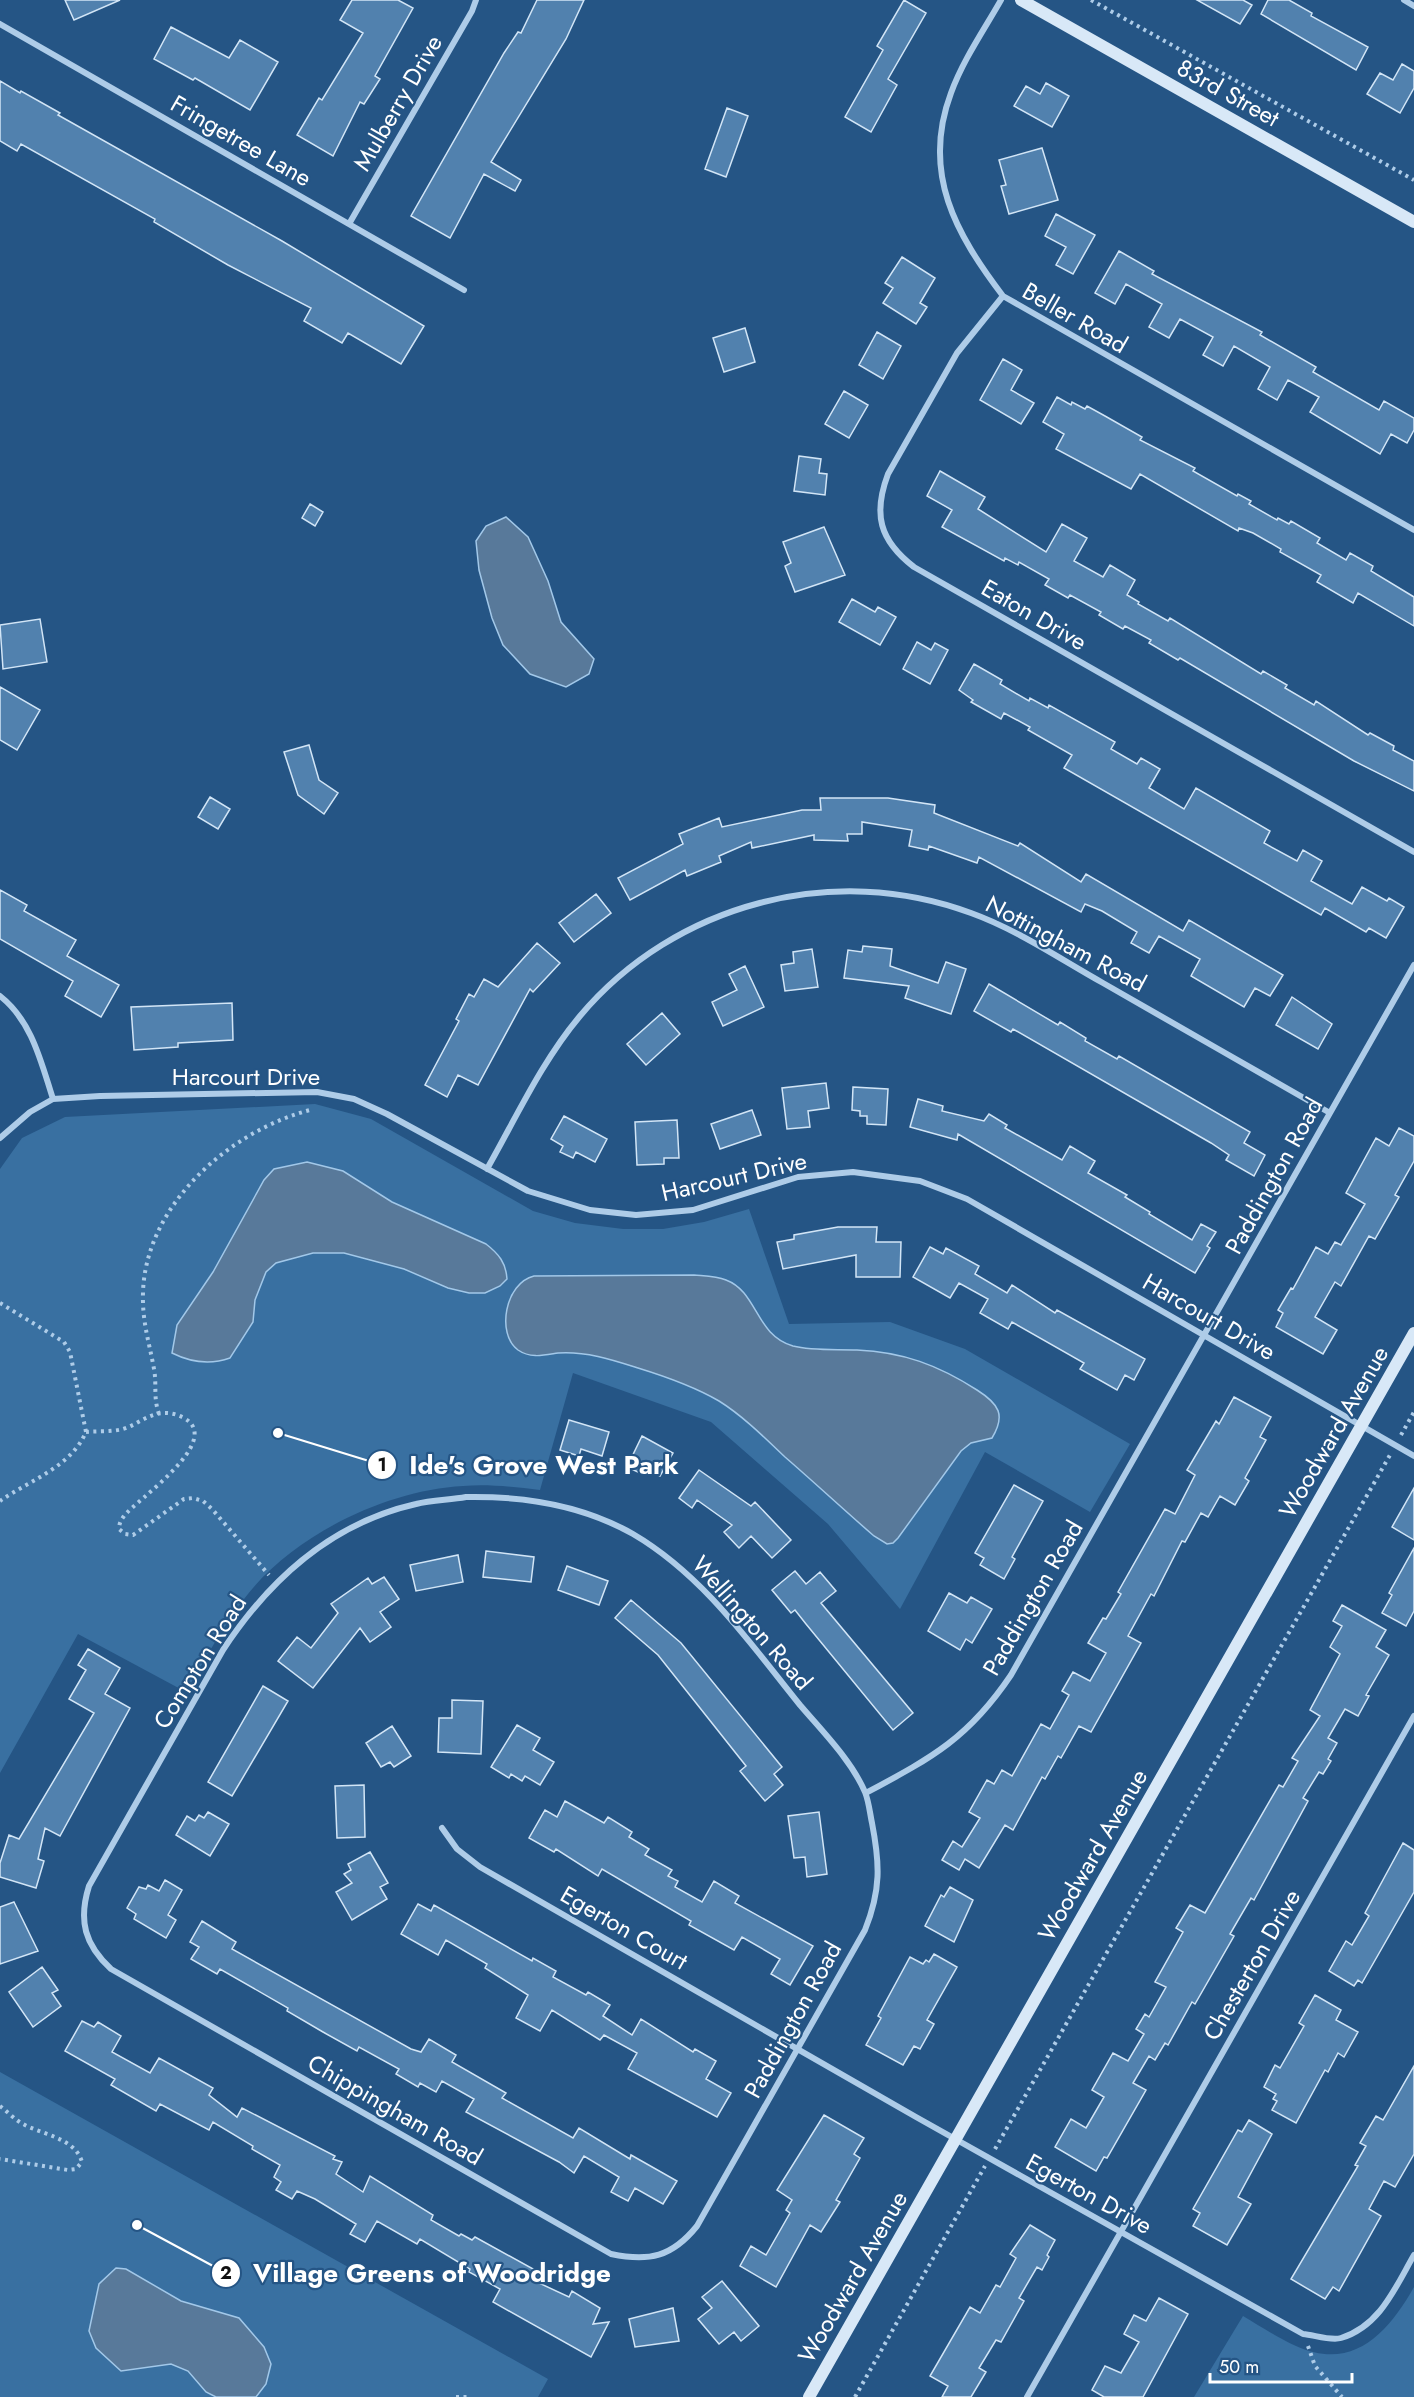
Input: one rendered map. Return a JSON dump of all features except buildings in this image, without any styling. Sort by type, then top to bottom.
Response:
[{"type":"main road","name":"83rd Street","points":[[1021,0],[1414,222]]},
{"type":"main road","name":"Woodward Avenue","points":[[809,2397],[1414,1334]]},
{"type":"street","name":"Mulberry Drive","points":[[349,224],[476,0]]},
{"type":"street","name":"Beller Road","points":[[1001,0],[961,70],[951,93],[944,120],[941,151],[949,208],[972,255],[1003,296],[1414,530]]},
{"type":"street","points":[[1404,0],[1414,6]]},
{"type":"street","name":"Fringetree Lane","points":[[0,24],[464,290]]},
{"type":"street","name":"Eaton Drive","points":[[1003,296],[957,353],[882,488],[879,521],[895,550],[914,567],[1414,852]]},
{"type":"street","name":"Nottingham Road","points":[[487,1169],[558,1046],[594,1000],[630,966],[664,943],[700,923],[761,900],[808,892],[852,890],[901,895],[928,900],[986,919],[1330,1113]]},
{"type":"street","name":"Paddington Road","points":[[702,2217],[865,1930],[876,1898],[879,1860],[866,1793],[933,1757],[973,1725],[992,1703],[1205,1335],[1414,966]]},
{"type":"street","points":[[0,996],[13,1006],[29,1030],[53,1099],[30,1112],[0,1138]]},
{"type":"street","name":"Harcourt Drive","points":[[53,1099],[100,1095],[316,1092],[354,1099],[550,1200],[590,1210],[636,1215],[693,1210],[798,1178],[853,1172],[884,1174],[920,1181],[967,1199],[1362,1424],[1414,1456]]},
{"type":"street","name":"Wellington Road","points":[[438,1501],[495,1497],[554,1504],[604,1520],[665,1555],[711,1597],[842,1755],[866,1793]]},
{"type":"street","name":"Compton Road","points":[[83,1929],[89,1886],[223,1650],[247,1614],[276,1581],[313,1551],[349,1529],[416,1504],[438,1501]]},
{"type":"street","name":"Chesterton Drive","points":[[1027,2397],[1414,1716]]},
{"type":"street","name":"Egerton Court","points":[[442,1828],[457,1849],[480,1867],[798,2048]]},
{"type":"street","name":"Chippingham Road","points":[[83,1929],[102,1961],[111,1969],[611,2253],[627,2257],[657,2258],[687,2239],[702,2217]]},
{"type":"street","name":"Egerton Drive","points":[[798,2048],[1303,2334],[1339,2339],[1367,2324],[1387,2303],[1414,2255]]},
{"type":"path","points":[[1091,0],[1414,180]]},
{"type":"path","points":[[159,1414],[154,1397],[154,1370],[144,1322],[143,1290],[158,1232],[174,1205],[199,1174],[232,1148],[261,1130],[310,1110]]},
{"type":"path","points":[[0,1303],[64,1342],[72,1360],[86,1432],[81,1443],[59,1465],[0,1501]]},
{"type":"path","points":[[86,1432],[120,1430],[141,1418],[166,1412],[183,1418],[192,1425],[194,1434],[189,1447],[171,1474],[124,1516],[119,1529],[125,1534],[133,1535],[184,1499],[193,1498],[203,1501],[276,1581]]},
{"type":"path","points":[[1407,1425],[1414,1412]]},
{"type":"path","points":[[998,2144],[1386,1462]]},
{"type":"path","points":[[0,2106],[20,2123],[65,2141],[80,2153],[82,2162],[76,2169],[68,2170],[0,2159]]},
{"type":"path","points":[[855,2397],[984,2170]]},
{"type":"path","points":[[1303,2334],[1315,2366],[1342,2397]]},
{"type":"path","points":[[456,2397],[471,2397]]},
{"type":"shaded area","points":[[506,517],[528,537],[548,581],[561,622],[594,659],[589,674],[566,687],[530,674],[503,645],[492,618],[479,570],[476,541],[486,526]]},
{"type":"shaded area","points":[[315,1104],[371,1119],[533,1211],[575,1223],[623,1229],[663,1229],[704,1222],[749,1209],[789,1324],[890,1322],[965,1349],[1130,1444],[1090,1512],[985,1452],[900,1609],[828,1524],[711,1422],[573,1373],[540,1490],[482,1485],[433,1489],[403,1496],[342,1520],[287,1555],[264,1576],[244,1599],[221,1633],[186,1692],[78,1634],[0,1773],[0,1169],[22,1138],[65,1117]]},
{"type":"shaded area","points":[[307,1162],[343,1171],[392,1202],[486,1244],[501,1259],[507,1279],[500,1286],[485,1293],[469,1293],[448,1288],[404,1269],[344,1253],[313,1253],[276,1263],[266,1272],[255,1300],[253,1322],[230,1358],[200,1362],[172,1353],[177,1325],[213,1272],[264,1180],[274,1169]]},
{"type":"shaded area","points":[[694,1275],[726,1280],[737,1286],[771,1333],[793,1346],[808,1349],[874,1351],[905,1357],[920,1361],[963,1381],[985,1395],[995,1405],[999,1423],[992,1438],[971,1443],[961,1451],[898,1538],[893,1543],[887,1544],[874,1536],[737,1413],[719,1401],[669,1378],[599,1357],[579,1353],[528,1355],[511,1343],[507,1333],[506,1321],[510,1298],[516,1288],[534,1276]]},
{"type":"shaded area","points":[[0,2072],[548,2379],[538,2397],[0,2397]]},
{"type":"shaded area","points":[[116,2268],[126,2269],[181,2301],[239,2318],[264,2347],[271,2364],[266,2384],[256,2397],[216,2397],[206,2392],[188,2371],[171,2364],[121,2371],[96,2348],[89,2331],[99,2284]]},
{"type":"shaded area","points":[[1414,2287],[1414,2397],[1194,2397],[1243,2316],[1296,2346],[1316,2353],[1335,2354],[1352,2351],[1367,2344],[1380,2333],[1393,2319]]},
{"type":"place","name":"Ide's Grove West Park","points":[[278,1433]]},
{"type":"place","name":"Village Greens of Woodridge","points":[[137,2225]]}]
